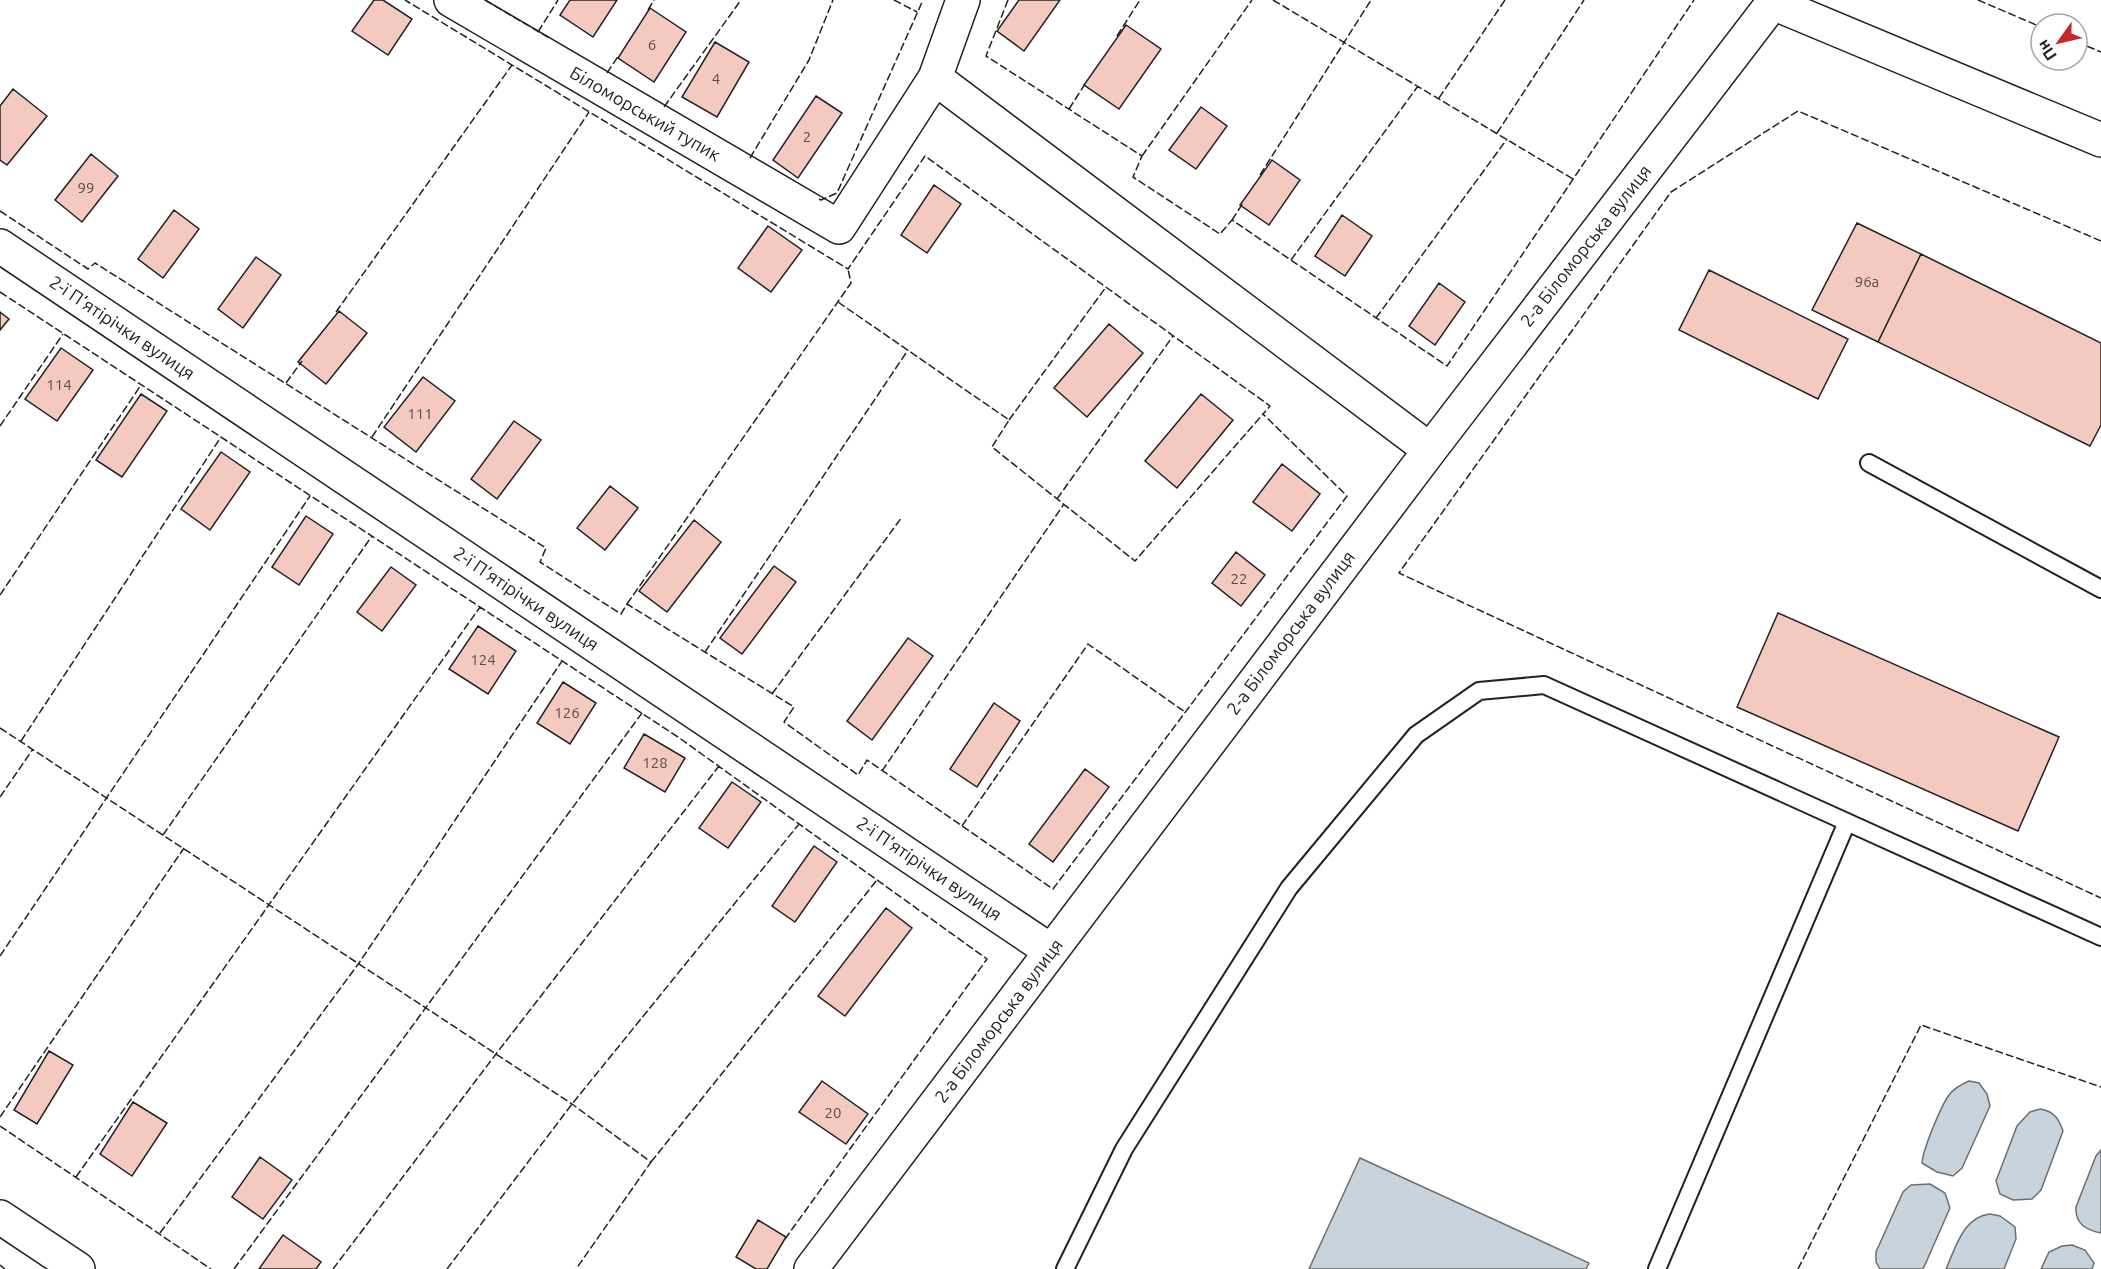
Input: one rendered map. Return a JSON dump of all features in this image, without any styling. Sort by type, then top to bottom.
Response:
[{"type":"street","name":"Біломорський тупик","points":[[452,0],[839,227],[935,78]]},
{"type":"street","points":[[963,0],[935,78],[1430,450]]},
{"type":"street","points":[[1772,1],[2101,140]]},
{"type":"street","name":"2-а Біломорська вулиця","points":[[812,1269],[1772,1]]},
{"type":"street","name":"2-ї П’ятірічки вулиця","points":[[0,246],[1051,951]]},
{"type":"street","points":[[0,1217],[78,1269]]},
{"type":"lane","points":[[1869,463],[2101,590]]},
{"type":"lane","points":[[1065,1269],[1124,1149],[1289,888],[1416,735],[1479,691],[1544,685],[2101,937]]},
{"type":"lane","points":[[1657,1269],[1847,822]]},
{"type":"shaded area","points":[[1969,1081],[1979,1083],[1987,1094],[1990,1106],[1962,1168],[1953,1176],[1937,1172],[1922,1163],[1929,1138],[1949,1095]]},
{"type":"shaded area","points":[[2040,1109],[2055,1116],[2063,1131],[2041,1190],[2032,1199],[2013,1200],[2000,1194],[1996,1181],[2017,1126],[2030,1112]]},
{"type":"shaded area","points":[[2101,1150],[2101,1233],[2082,1225],[2077,1218],[2076,1207],[2096,1156]]},
{"type":"shaded area","points":[[1360,1158],[1589,1263],[1586,1269],[1309,1269]]},
{"type":"shaded area","points":[[1930,1184],[1945,1193],[1950,1208],[1924,1267],[1922,1269],[1880,1269],[1876,1262],[1876,1252],[1903,1192],[1911,1185]]},
{"type":"shaded area","points":[[1990,1214],[2000,1216],[2015,1227],[2016,1239],[2004,1269],[1946,1269],[1967,1227],[1981,1216]]},
{"type":"shaded area","points":[[2072,1245],[2085,1250],[2094,1263],[2092,1269],[2041,1269],[2049,1252],[2062,1246]]},
{"type":"building","points":[[374,0],[383,0],[412,19],[388,55],[352,31]]},
{"type":"building","points":[[570,0],[617,0],[593,37],[560,15]]},
{"type":"building","points":[[1019,0],[1060,0],[1024,51],[997,31]]},
{"type":"building","points":[[650,8],[686,32],[654,82],[618,58]]},
{"type":"building","points":[[1126,25],[1161,49],[1119,109],[1084,85]]},
{"type":"building","points":[[715,42],[749,62],[717,117],[682,97]]},
{"type":"building","points":[[13,89],[47,116],[7,165],[0,160],[0,106]]},
{"type":"building","points":[[816,96],[842,113],[798,178],[773,160]]},
{"type":"building","points":[[1201,107],[1227,126],[1196,169],[1169,150]]},
{"type":"building","points":[[91,154],[118,176],[82,222],[55,200]]},
{"type":"building","points":[[1272,160],[1300,180],[1269,225],[1240,205]]},
{"type":"building","points":[[934,185],[961,204],[927,253],[901,235]]},
{"type":"building","points":[[174,210],[199,229],[163,278],[138,259]]},
{"type":"building","points":[[1342,215],[1372,236],[1345,276],[1315,256]]},
{"type":"building","points":[[1857,223],[1921,254],[1878,342],[1812,310]]},
{"type":"building","points":[[768,226],[802,250],[771,292],[738,268]]},
{"type":"building","points":[[1921,254],[2101,343],[2101,425],[2090,446],[1878,342]]},
{"type":"building","points":[[256,257],[281,275],[243,328],[218,309]]},
{"type":"building","points":[[1709,270],[1848,339],[1818,399],[1679,330]]},
{"type":"building","points":[[1439,283],[1465,302],[1435,345],[1409,326]]},
{"type":"building","points":[[339,311],[367,333],[326,384],[298,362]]},
{"type":"building","points":[[0,312],[9,319],[0,330]]},
{"type":"building","points":[[1109,324],[1143,353],[1087,417],[1054,388]]},
{"type":"building","points":[[61,348],[93,370],[57,421],[25,399]]},
{"type":"building","points":[[423,377],[455,401],[416,452],[384,427]]},
{"type":"building","points":[[141,394],[167,411],[122,477],[96,460]]},
{"type":"building","points":[[1201,394],[1233,420],[1177,488],[1145,461]]},
{"type":"building","points":[[514,421],[541,440],[497,499],[471,479]]},
{"type":"building","points":[[221,452],[250,472],[210,530],[181,509]]},
{"type":"building","points":[[1282,464],[1320,494],[1292,531],[1253,502]]},
{"type":"building","points":[[610,486],[638,508],[605,550],[577,528]]},
{"type":"building","points":[[306,516],[333,534],[299,585],[272,567]]},
{"type":"building","points":[[694,520],[721,542],[667,612],[639,591]]},
{"type":"building","points":[[1236,552],[1265,575],[1241,606],[1212,583]]},
{"type":"building","points":[[774,566],[796,582],[742,654],[720,638]]},
{"type":"building","points":[[391,567],[416,585],[382,631],[357,612]]},
{"type":"building","points":[[1778,613],[2059,737],[2018,831],[1737,707]]},
{"type":"building","points":[[478,626],[516,651],[488,694],[449,669]]},
{"type":"building","points":[[908,638],[933,656],[872,740],[847,721]]},
{"type":"building","points":[[563,682],[596,703],[570,744],[537,723]]},
{"type":"building","points":[[994,703],[1020,721],[977,787],[950,769]]},
{"type":"building","points":[[644,734],[685,758],[665,792],[624,768]]},
{"type":"building","points":[[1085,769],[1109,787],[1053,862],[1029,844]]},
{"type":"building","points":[[732,782],[761,802],[728,848],[699,828]]},
{"type":"building","points":[[814,846],[837,862],[795,922],[772,906]]},
{"type":"building","points":[[886,908],[912,928],[845,1016],[818,996]]},
{"type":"building","points":[[49,1051],[73,1065],[37,1124],[14,1110]]},
{"type":"building","points":[[822,1081],[868,1114],[846,1144],[799,1112]]},
{"type":"building","points":[[133,1102],[167,1123],[132,1176],[100,1154]]},
{"type":"building","points":[[260,1157],[292,1180],[263,1219],[232,1197]]},
{"type":"building","points":[[758,1220],[786,1237],[767,1269],[756,1269],[736,1257]]},
{"type":"building","points":[[283,1235],[321,1262],[316,1269],[259,1269]]},
{"type":"fence","points":[[0,211],[88,269],[95,263],[546,548],[540,562],[621,614],[627,604],[794,707],[784,722],[858,775],[867,760],[1053,889],[1347,496],[1263,414],[1270,406],[925,156],[848,269],[405,0]]},
{"type":"fence","points":[[485,0],[551,39]]},
{"type":"fence","points":[[538,32],[558,0]]},
{"type":"fence","points":[[648,10],[654,0]]},
{"type":"fence","points":[[664,107],[741,0]]},
{"type":"fence","points":[[750,158],[809,60],[833,0]]},
{"type":"fence","points":[[894,0],[917,12]]},
{"type":"fence","points":[[819,199],[837,193],[923,0]]},
{"type":"fence","points":[[1008,0],[986,56],[1142,156],[1133,177],[1220,234],[1232,220],[1447,366],[1694,0]]},
{"type":"fence","points":[[1117,36],[1140,0]]},
{"type":"fence","points":[[1142,156],[1252,0]]},
{"type":"fence","points":[[1273,0],[1573,179]]},
{"type":"fence","points":[[1260,175],[1371,0]]},
{"type":"fence","points":[[1439,98],[1505,0]]},
{"type":"fence","points":[[1497,133],[1584,0]]},
{"type":"fence","points":[[1978,0],[2029,22]]},
{"type":"fence","points":[[2089,47],[2101,52]]},
{"type":"fence","points":[[607,73],[619,55]]},
{"type":"fence","points":[[336,312],[512,65]]},
{"type":"fence","points":[[1069,109],[1085,84]]},
{"type":"fence","points":[[1291,260],[1418,86]]},
{"type":"fence","points":[[2101,241],[1798,111],[1671,192],[1399,573],[2101,898]]},
{"type":"fence","points":[[372,437],[589,112]]},
{"type":"fence","points":[[1376,318],[1507,139]]},
{"type":"fence","points":[[1232,220],[1243,203]]},
{"type":"fence","points":[[627,604],[851,283],[848,269]]},
{"type":"fence","points":[[1009,420],[1106,287]]},
{"type":"fence","points":[[0,292],[678,737],[987,959],[785,1239]]},
{"type":"fence","points":[[838,302],[1009,420],[992,447],[1135,561],[1263,414]]},
{"type":"fence","points":[[0,426],[63,334]]},
{"type":"fence","points":[[1057,499],[1173,336]]},
{"type":"fence","points":[[705,652],[908,350]]},
{"type":"fence","points":[[286,383],[302,361]]},
{"type":"fence","points":[[0,595],[141,385]]},
{"type":"fence","points":[[21,741],[221,437]]},
{"type":"fence","points":[[0,956],[310,496]]},
{"type":"fence","points":[[882,771],[1064,504]]},
{"type":"fence","points":[[772,694],[902,517]]},
{"type":"fence","points":[[163,835],[372,536]]},
{"type":"fence","points":[[76,1177],[480,607]]},
{"type":"fence","points":[[962,826],[1088,644],[1185,712]]},
{"type":"fence","points":[[160,1233],[359,963],[562,661]]},
{"type":"fence","points":[[234,1269],[642,713]]},
{"type":"fence","points":[[0,728],[572,1104],[651,1162],[576,1269]]},
{"type":"fence","points":[[0,797],[33,749]]},
{"type":"fence","points":[[333,1269],[719,766]]},
{"type":"fence","points":[[447,1269],[572,1104],[799,824]]},
{"type":"fence","points":[[0,1117],[184,848]]},
{"type":"fence","points":[[651,1162],[877,880]]},
{"type":"fence","points":[[1798,1269],[1921,1025],[2101,1087]]},
{"type":"fence","points":[[0,1126],[211,1269]]},
{"type":"fence","points":[[0,1265],[5,1269]]}]
